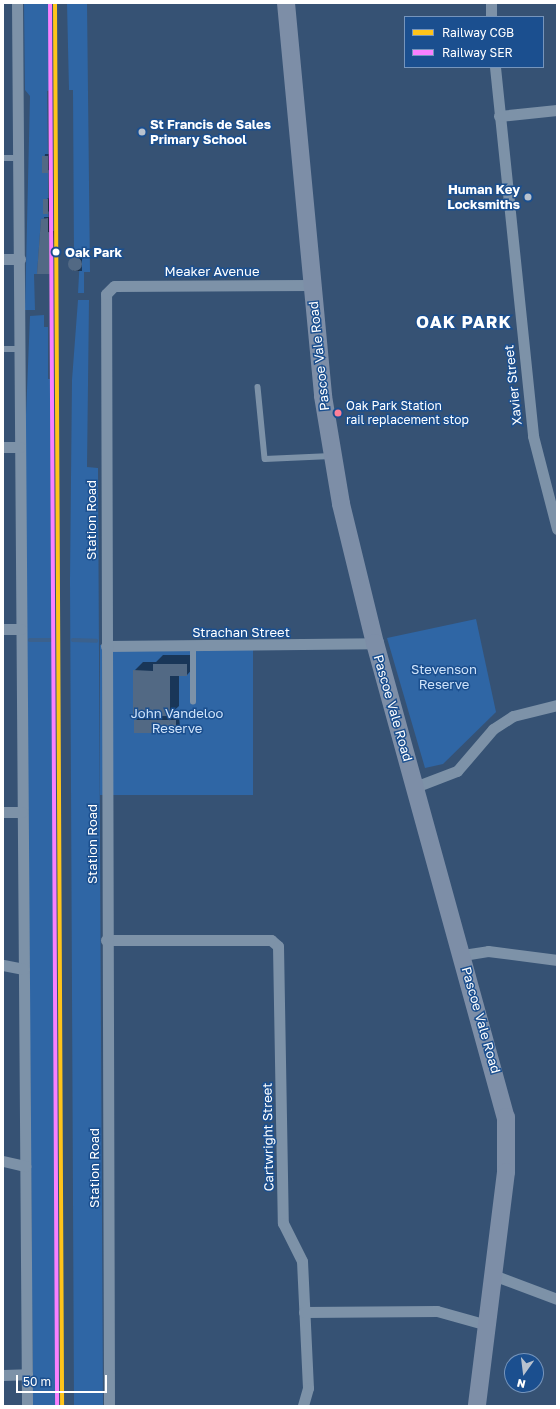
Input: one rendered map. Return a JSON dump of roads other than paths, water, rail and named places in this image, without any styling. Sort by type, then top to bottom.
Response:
[{"type":"main road","name":"Pascoe Vale Road","points":[[286,3],[311,285],[331,456],[375,643],[506,1117],[506,1166],[477,1406]]},
{"type":"street","points":[[17,3],[20,259],[20,629],[27,1406]]},
{"type":"street","points":[[491,3],[492,16]]},
{"type":"street","name":"Xavier Street","points":[[495,68],[533,436],[557,529]]},
{"type":"street","points":[[499,116],[557,110]]},
{"type":"street","points":[[3,259],[20,259]]},
{"type":"street","name":"Meaker Avenue","points":[[114,286],[311,285]]},
{"type":"street","name":"Station Road","points":[[109,1406],[106,940],[106,308],[107,292],[114,286]]},
{"type":"street","points":[[3,446],[20,446]]},
{"type":"street","points":[[3,629],[20,629]]},
{"type":"street","name":"Strachan Street","points":[[106,646],[375,643]]},
{"type":"street","points":[[415,787],[457,771],[493,729],[513,716],[557,705]]},
{"type":"street","points":[[3,812],[22,812]]},
{"type":"street","name":"Cartwright Street","points":[[106,940],[271,940],[278,946],[283,1223],[302,1261],[308,1388],[303,1406]]},
{"type":"street","points":[[462,955],[488,951],[557,960]]},
{"type":"street","points":[[3,965],[24,969]]},
{"type":"street","points":[[3,1161],[25,1166]]},
{"type":"street","points":[[493,1275],[557,1299]]},
{"type":"street","points":[[304,1312],[437,1311],[487,1324]]},
{"type":"street","points":[[3,1374],[27,1374]]},
{"type":"lane","points":[[3,158],[18,158]]},
{"type":"lane","points":[[3,349],[19,349]]},
{"type":"lane","points":[[258,387],[266,459],[331,456]]},
{"type":"lane","points":[[193,646],[193,702]]},
{"type":"waterway","points":[[30,640],[52,640]]},
{"type":"waterway","points":[[73,640],[96,641]]},
{"type":"rail line","name":"SER","points":[[50,3],[57,1406]]},
{"type":"rail line","name":"CGB","points":[[55,3],[62,1406]]},
{"type":"place","name":"St Francis de Sales Primary School","points":[[142,132]]},
{"type":"place","name":"Human Key Locksmiths","points":[[528,197]]},
{"type":"place","name":"Oak Park","points":[[56,252]]},
{"type":"place","name":"Oak Park Station rail replacement stop","points":[[338,413]]},
{"type":"district","name":"OAK PARK","points":[[464,322]]},
{"type":"park label","name":"Stevenson Reserve","points":[[444,678]]},
{"type":"park label","name":"John Vandeloo Reserve","points":[[177,722]]}]
